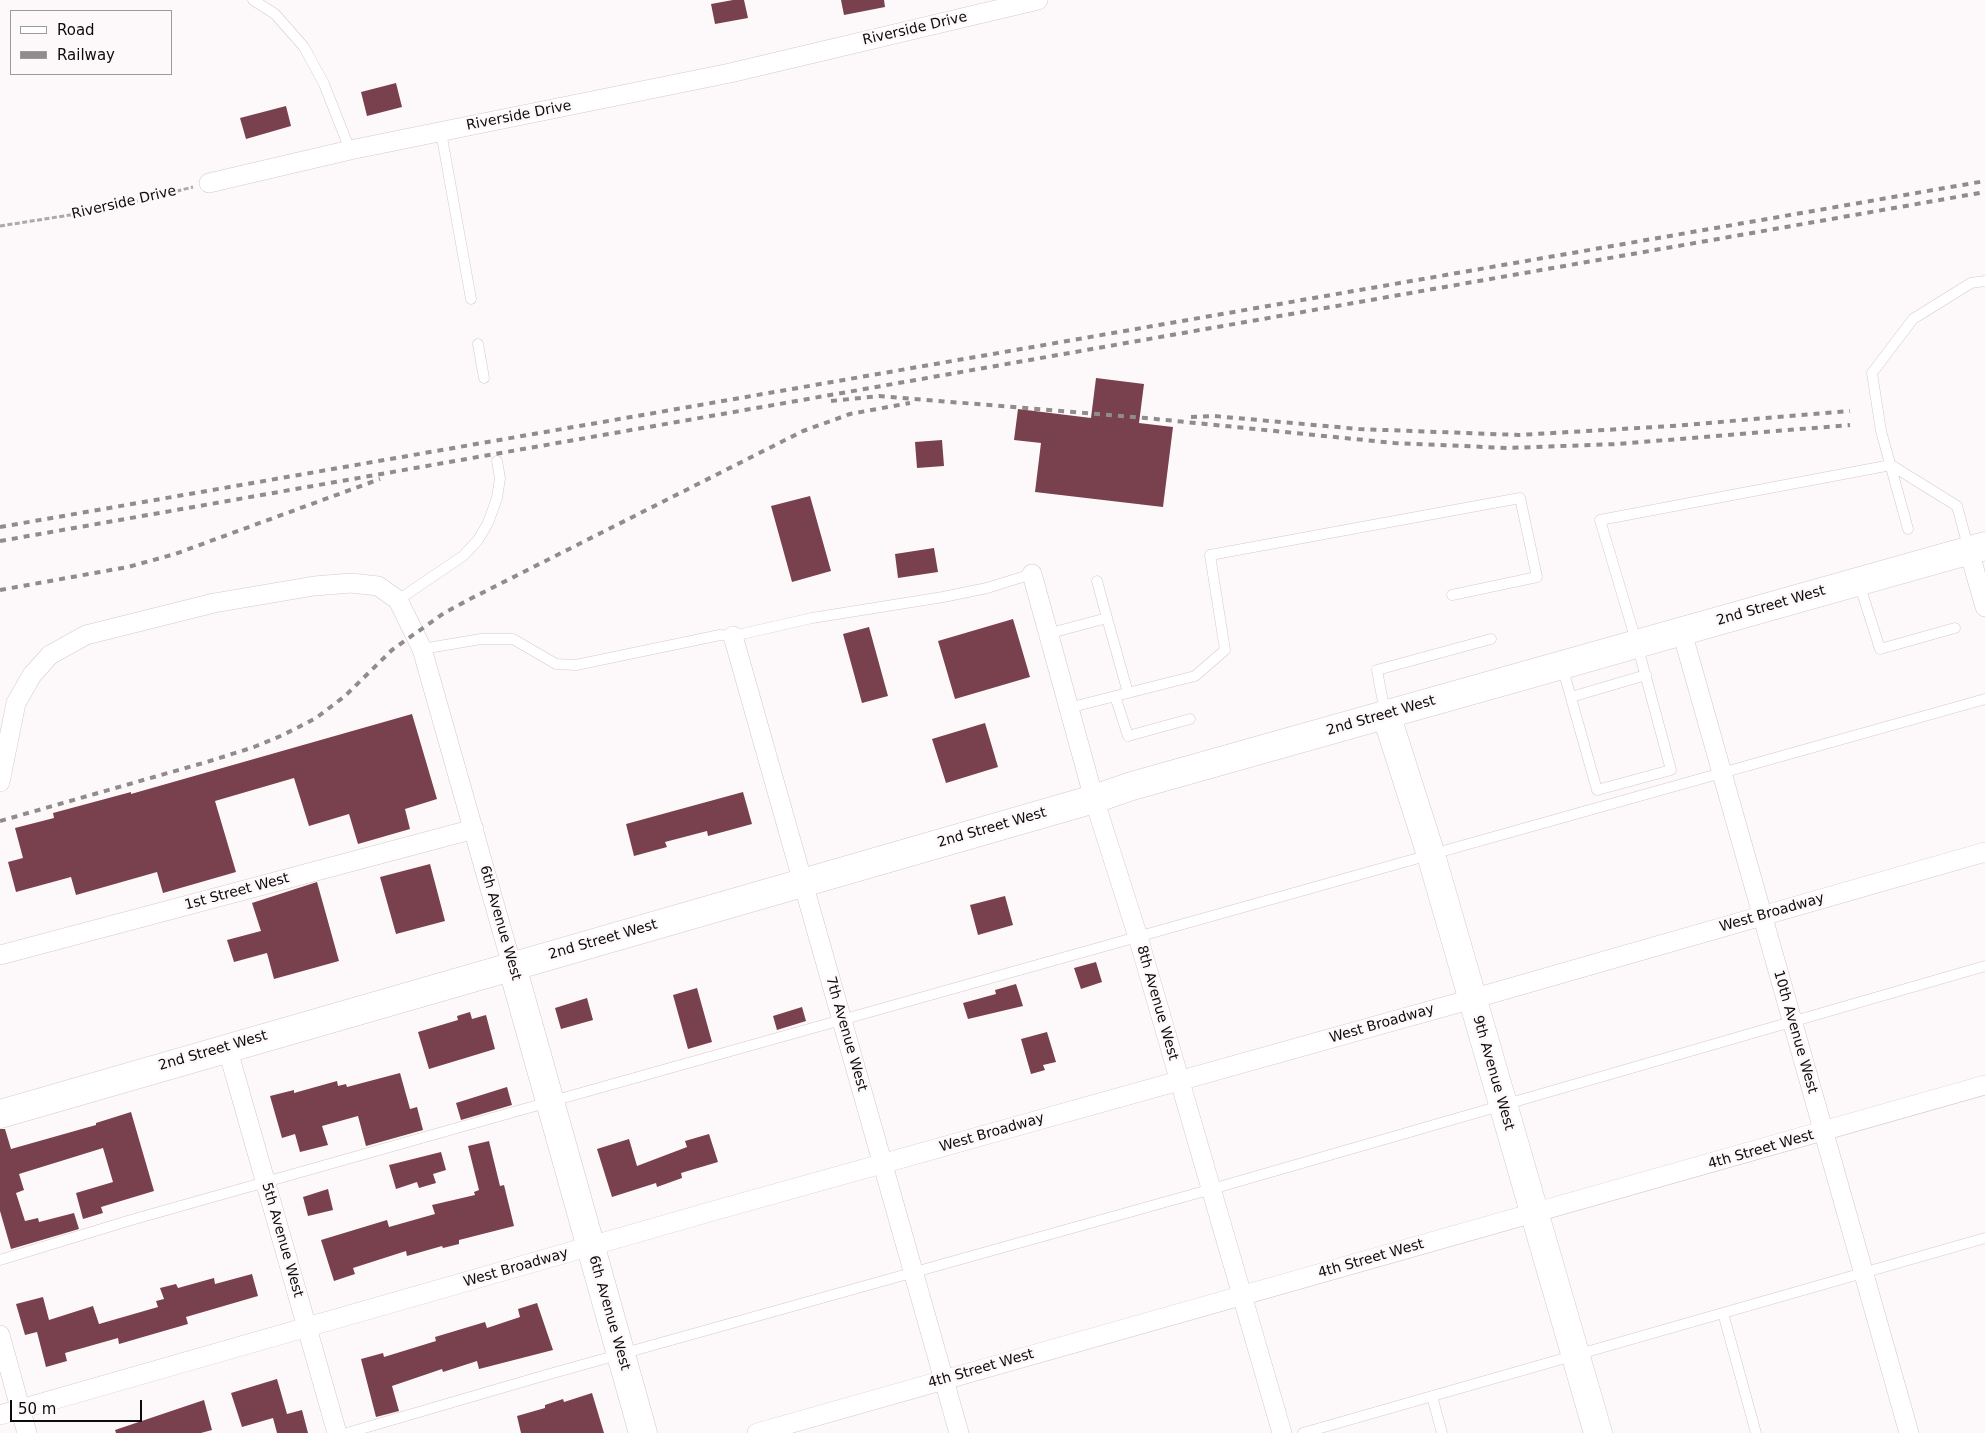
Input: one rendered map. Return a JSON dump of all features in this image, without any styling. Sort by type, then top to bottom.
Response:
[{"type":"main road","name":"2nd Street West","points":[[0,1114],[227,1047],[1094,799],[1132,786],[1977,548]]},
{"type":"main road","name":"9th Avenue West","points":[[1386,714],[1431,855],[1598,1433]]},
{"type":"main road","name":"6th Avenue West","points":[[512,966],[643,1433]]},
{"type":"street","name":"Riverside Drive","points":[[209,183],[350,150],[722,75],[1038,0]]},
{"type":"street","points":[[1977,548],[1985,607]]},
{"type":"street","name":"8th Avenue West","points":[[1032,574],[1094,799],[1138,937],[1282,1433]]},
{"type":"street","name":"6th Avenue West","points":[[0,782],[16,703],[32,675],[50,655],[86,635],[214,603],[314,586],[351,583],[378,586],[398,600],[422,649],[512,966]]},
{"type":"street","name":"10th Avenue West","points":[[1682,632],[1909,1433]]},
{"type":"street","name":"7th Avenue West","points":[[733,636],[959,1433]]},
{"type":"street","name":"1st Street West","points":[[0,955],[474,829]]},
{"type":"street","name":"West Broadway","points":[[0,1415],[590,1246],[1472,999],[1985,852]]},
{"type":"street","name":"5th Avenue West","points":[[227,1047],[338,1433]]},
{"type":"street","name":"4th Street West","points":[[757,1433],[1985,1085]]},
{"type":"street","points":[[0,1334],[28,1433]]},
{"type":"lane","points":[[252,0],[275,14],[304,46],[324,84],[350,150]]},
{"type":"lane","points":[[441,132],[471,299]]},
{"type":"lane","points":[[1908,529],[1882,431],[1872,373],[1913,319],[1971,283],[1985,281]]},
{"type":"lane","points":[[478,344],[484,378]]},
{"type":"lane","points":[[398,600],[463,556],[478,540],[488,523],[497,498],[500,478],[497,461]]},
{"type":"lane","points":[[1562,665],[1597,790],[1671,770],[1646,675],[1600,520],[1891,465],[1957,506],[1977,548]]},
{"type":"lane","points":[[1068,708],[1194,676],[1225,650],[1210,555],[1520,498],[1537,577],[1452,596]]},
{"type":"lane","points":[[422,649],[481,639],[513,639],[556,664],[576,665],[720,636],[733,636],[812,618],[952,595],[987,588],[1032,574]]},
{"type":"lane","points":[[1097,582],[1128,693]]},
{"type":"lane","points":[[1858,582],[1880,648],[1955,628]]},
{"type":"lane","points":[[1047,634],[1106,618]]},
{"type":"lane","points":[[1386,714],[1377,670],[1492,639]]},
{"type":"lane","points":[[1571,697],[1646,675]]},
{"type":"lane","points":[[1115,696],[1128,736],[1190,719]]},
{"type":"lane","points":[[0,1260],[266,1182],[842,1019],[1985,699]]},
{"type":"lane","points":[[347,1433],[620,1354],[1212,1189],[1985,966]]},
{"type":"lane","points":[[1303,1433],[1985,1238]]},
{"type":"lane","points":[[1723,1313],[1756,1433]]},
{"type":"lane","points":[[1432,1396],[1442,1433]]},
{"type":"path","name":"Riverside Drive","points":[[0,226],[102,210],[209,183]]},
{"type":"building","points":[[744,0],[748,18],[715,24],[711,4]]},
{"type":"building","points":[[841,0],[884,0],[885,7],[844,15]]},
{"type":"building","points":[[396,83],[402,107],[367,116],[361,92]]},
{"type":"building","points":[[286,106],[291,126],[246,139],[240,118]]},
{"type":"building","points":[[1096,378],[1144,384],[1139,423],[1173,427],[1163,507],[1035,492],[1041,443],[1014,440],[1018,409],[1091,418]]},
{"type":"building","points":[[942,440],[944,466],[917,468],[915,442]]},
{"type":"building","points":[[810,496],[831,571],[792,582],[771,506]]},
{"type":"building","points":[[934,548],[938,572],[898,578],[895,554]]},
{"type":"building","points":[[1013,619],[1030,677],[955,699],[938,641]]},
{"type":"building","points":[[869,627],[888,696],[862,703],[843,634]]},
{"type":"building","points":[[412,714],[437,799],[405,809],[410,829],[358,844],[349,814],[309,826],[294,778],[215,801],[236,872],[163,893],[157,872],[76,895],[71,877],[16,892],[8,862],[23,858],[15,828],[54,818],[53,813],[131,792],[131,794]]},
{"type":"building","points":[[985,723],[998,767],[946,783],[932,739]]},
{"type":"building","points":[[743,792],[752,824],[708,836],[707,831],[665,842],[667,847],[634,856],[626,824]]},
{"type":"building","points":[[430,864],[445,921],[396,934],[380,877]]},
{"type":"building","points":[[317,882],[339,961],[274,979],[267,953],[234,962],[227,940],[261,931],[252,903]]},
{"type":"building","points":[[1005,896],[1013,925],[978,935],[970,905]]},
{"type":"building","points":[[1096,962],[1102,982],[1081,989],[1074,968]]},
{"type":"building","points":[[1016,984],[1023,1006],[968,1019],[963,1003],[996,994],[995,990]]},
{"type":"building","points":[[697,988],[712,1042],[688,1049],[673,995]]},
{"type":"building","points":[[587,998],[593,1020],[561,1029],[555,1008]]},
{"type":"building","points":[[802,1007],[806,1021],[777,1030],[773,1016]]},
{"type":"building","points":[[470,1012],[472,1019],[486,1015],[495,1049],[429,1069],[418,1032],[458,1020],[457,1016]]},
{"type":"building","points":[[1047,1032],[1056,1062],[1043,1065],[1045,1070],[1031,1074],[1021,1039]]},
{"type":"building","points":[[400,1073],[410,1109],[417,1107],[423,1130],[366,1146],[358,1116],[322,1126],[328,1145],[300,1152],[295,1134],[282,1138],[270,1096],[294,1090],[294,1093],[337,1081],[338,1086],[346,1084],[347,1087]]},
{"type":"building","points":[[507,1087],[512,1105],[461,1120],[456,1103]]},
{"type":"building","points":[[131,1112],[154,1191],[101,1207],[103,1213],[83,1219],[76,1193],[113,1182],[103,1148],[19,1174],[24,1190],[16,1193],[25,1221],[38,1218],[39,1222],[74,1213],[79,1229],[11,1249],[0,1211],[0,1129],[5,1129],[11,1149],[96,1125],[96,1123]]},
{"type":"building","points":[[709,1134],[718,1162],[681,1173],[682,1178],[657,1187],[656,1183],[612,1197],[597,1149],[629,1139],[637,1166],[687,1147],[685,1141]]},
{"type":"building","points":[[489,1141],[500,1186],[504,1185],[514,1226],[459,1240],[459,1244],[443,1248],[442,1246],[407,1256],[406,1251],[353,1268],[355,1274],[334,1281],[321,1240],[387,1220],[389,1227],[435,1214],[432,1205],[475,1195],[474,1192],[479,1190],[468,1146]]},
{"type":"building","points":[[441,1152],[446,1170],[433,1174],[436,1183],[419,1188],[417,1182],[396,1189],[389,1165]]},
{"type":"building","points":[[328,1189],[333,1210],[308,1216],[303,1197]]},
{"type":"building","points":[[252,1274],[258,1296],[186,1317],[188,1324],[119,1344],[118,1338],[65,1353],[67,1361],[46,1367],[37,1332],[25,1335],[16,1304],[43,1297],[49,1320],[93,1306],[99,1324],[158,1307],[156,1301],[164,1299],[160,1288],[176,1284],[178,1288],[214,1278],[215,1284]]},
{"type":"building","points":[[537,1303],[553,1350],[479,1369],[477,1361],[443,1372],[442,1369],[392,1386],[399,1411],[376,1417],[361,1359],[383,1353],[384,1357],[436,1341],[435,1337],[485,1322],[487,1328],[520,1317],[518,1309]]},
{"type":"building","points":[[277,1379],[287,1414],[302,1410],[308,1433],[277,1433],[273,1418],[242,1427],[231,1393]]},
{"type":"building","points":[[592,1393],[604,1433],[521,1433],[517,1416],[545,1408],[545,1405],[563,1399],[564,1402]]},
{"type":"building","points":[[204,1400],[212,1430],[201,1433],[116,1433],[115,1430]]},
{"type":"railway","points":[[0,527],[1985,181]]},
{"type":"railway","points":[[0,541],[1985,192]]},
{"type":"railway","points":[[831,401],[879,396],[1146,418],[1394,443],[1508,448],[1618,444],[1850,425]]},
{"type":"railway","points":[[0,821],[210,761],[254,747],[283,735],[316,718],[345,696],[392,650],[444,613],[470,599],[803,431],[850,414],[910,403]]},
{"type":"railway","points":[[1191,417],[1214,416],[1359,429],[1519,435],[1672,426],[1850,411]]},
{"type":"railway","points":[[0,590],[128,567],[175,554],[380,479]]}]
